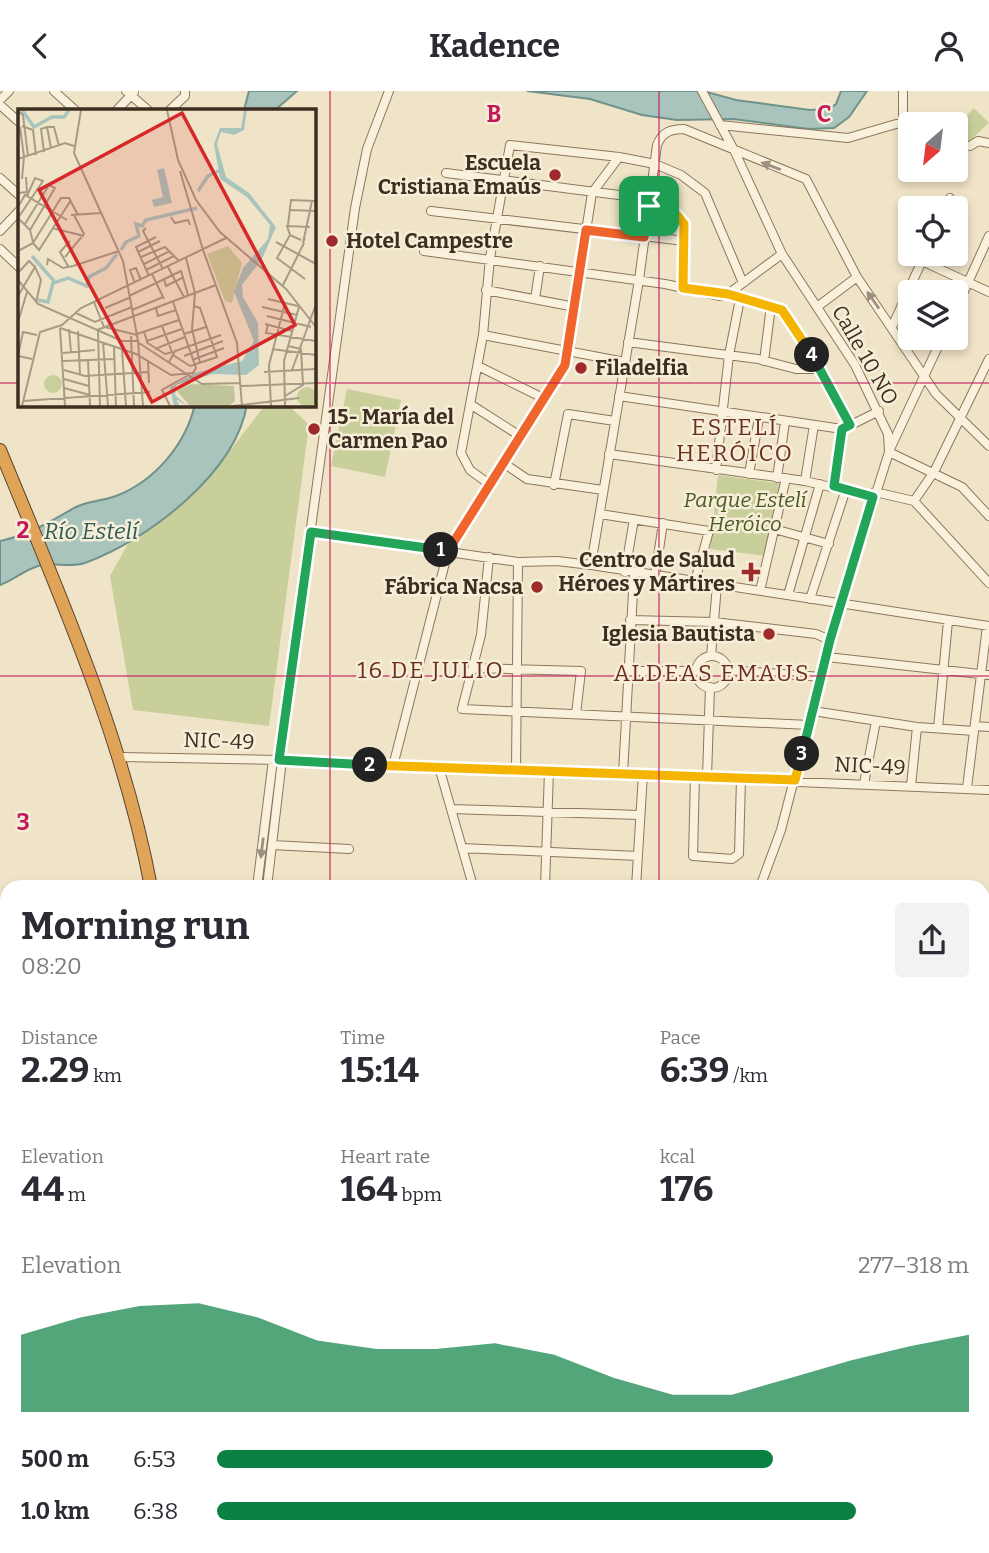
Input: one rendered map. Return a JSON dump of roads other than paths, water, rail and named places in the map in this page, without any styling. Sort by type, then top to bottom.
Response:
[{"type":"highway","points":[[0,450],[120,757],[136,811],[150,880]]},
{"type":"street","points":[[9,91],[0,103],[18,122]]},
{"type":"street","points":[[54,91],[74,109]]},
{"type":"street","points":[[171,109],[185,96],[185,91]]},
{"type":"street","points":[[258,880],[311,532],[355,208],[367,149],[389,91]]},
{"type":"street","name":"Calle 10 NO","points":[[702,91],[735,152],[782,254],[855,365],[879,411],[888,433],[889,452]]},
{"type":"street","points":[[720,125],[848,138],[903,123],[903,91]]},
{"type":"street","points":[[118,109],[130,92],[147,109]]},
{"type":"street","points":[[591,565],[660,138],[675,129],[684,129],[806,179],[857,277],[936,394],[989,446]]},
{"type":"street","points":[[970,146],[978,141],[989,143]]},
{"type":"street","points":[[488,484],[471,470],[461,453],[483,335],[490,258],[510,145],[619,157],[655,164],[702,189],[743,283]]},
{"type":"street","points":[[393,766],[448,551],[565,365],[582,272],[592,193],[619,157]]},
{"type":"street","points":[[446,173],[650,203],[677,215],[684,224],[683,288]]},
{"type":"street","points":[[0,178],[18,193]]},
{"type":"street","points":[[431,211],[497,221],[685,241]]},
{"type":"street","points":[[0,231],[18,212]]},
{"type":"street","points":[[968,281],[989,236]]},
{"type":"street","points":[[0,249],[18,266]]},
{"type":"street","points":[[424,251],[490,258],[728,294],[782,310],[819,366],[846,427],[834,486]]},
{"type":"street","points":[[728,294],[782,254]]},
{"type":"street","points":[[535,299],[540,266]]},
{"type":"street","points":[[891,327],[920,266]]},
{"type":"street","points":[[939,266],[962,280]]},
{"type":"street","points":[[817,307],[857,277]]},
{"type":"street","points":[[968,283],[989,292]]},
{"type":"street","points":[[486,290],[575,307]]},
{"type":"street","points":[[716,470],[729,355],[740,299]]},
{"type":"street","points":[[764,361],[771,306]]},
{"type":"street","points":[[483,335],[625,362]]},
{"type":"street","points":[[628,342],[729,355],[796,369],[817,369],[819,366]]},
{"type":"street","points":[[762,880],[795,780],[830,640],[874,495],[889,452],[937,350]]},
{"type":"street","points":[[914,501],[934,473],[989,359]]},
{"type":"street","points":[[478,366],[545,399]]},
{"type":"street","points":[[619,396],[724,410],[785,422],[846,427],[879,411]]},
{"type":"street","points":[[470,404],[520,436]]},
{"type":"street","points":[[554,485],[568,414],[615,421]]},
{"type":"street","points":[[749,474],[759,418]]},
{"type":"street","points":[[760,591],[782,478],[785,422]]},
{"type":"street","points":[[805,481],[814,425]]},
{"type":"street","points":[[889,452],[962,487],[989,516]]},
{"type":"street","points":[[610,454],[805,481],[914,501],[989,583]]},
{"type":"street","points":[[502,462],[527,479],[603,490]]},
{"type":"street","points":[[788,596],[820,484]]},
{"type":"street","points":[[810,599],[846,489]]},
{"type":"street","points":[[600,513],[709,531],[695,581]]},
{"type":"street","points":[[623,774],[630,573],[635,519]]},
{"type":"street","points":[[655,576],[663,523]]},
{"type":"street","points":[[774,529],[829,544]]},
{"type":"street","points":[[311,532],[518,562],[557,561],[591,565],[988,626],[985,675],[967,788]]},
{"type":"street","points":[[489,557],[474,668],[462,709],[809,725]]},
{"type":"street","points":[[516,770],[518,562]]},
{"type":"street","points":[[711,656],[717,585]]},
{"type":"street","points":[[630,620],[714,622],[816,634],[830,640]]},
{"type":"street","points":[[938,728],[948,621]]},
{"type":"street","points":[[711,656],[723,660],[728,670],[723,683],[710,687],[699,680],[697,671],[700,663],[711,656]]},
{"type":"street","points":[[827,657],[985,675]]},
{"type":"street","points":[[474,668],[581,671],[576,714]]},
{"type":"street","points":[[728,670],[822,677]]},
{"type":"street","points":[[628,671],[697,671]]},
{"type":"street","points":[[707,777],[710,687]]},
{"type":"street","points":[[813,711],[917,727],[989,727]]},
{"type":"street","points":[[864,784],[876,721]]},
{"type":"street","points":[[911,786],[917,727]]},
{"type":"street","name":"NIC-49","points":[[120,757],[278,760],[989,790]]},
{"type":"street","points":[[268,880],[278,760]]},
{"type":"street","points":[[439,767],[471,880]]},
{"type":"street","points":[[545,880],[550,771]]},
{"type":"street","points":[[636,880],[643,775]]},
{"type":"street","points":[[695,776],[694,856],[732,859],[739,854],[741,778]]},
{"type":"street","points":[[451,809],[640,815]]},
{"type":"street","points":[[272,845],[349,849]]},
{"type":"street","points":[[463,848],[638,856]]},
{"type":"water","points":[[249,91],[297,91],[276,109],[244,109]]},
{"type":"water","points":[[527,91],[703,91],[736,100],[810,110],[829,109],[836,104],[841,91],[867,91],[849,117],[834,128],[809,129],[733,119],[677,120],[642,115],[590,99]]},
{"type":"water","name":"Río Estelí","points":[[194,406],[246,406],[239,430],[226,455],[208,479],[185,501],[161,521],[110,552],[85,563],[38,566],[0,585],[0,541],[29,532],[79,506],[116,496],[144,481],[167,459],[191,419]]},
{"type":"place","name":"Escuela Cristiana Emaús","points":[[555,175]]},
{"type":"place","name":"Hotel Campestre","points":[[332,241]]},
{"type":"place","name":"Filadelfia","points":[[581,368]]},
{"type":"place","name":"15- María del Carmen Pao","points":[[314,429]]},
{"type":"place","name":"Centro de Salud Héroes y Mártires","points":[[751,572]]},
{"type":"place","name":"Fábrica Nacsa","points":[[537,587]]},
{"type":"place","name":"Iglesia Bautista","points":[[769,634]]},
{"type":"district","name":"ESTELÍ HERÓICO","points":[[735,440]]},
{"type":"district","name":"16 DE JULIO","points":[[431,670]]},
{"type":"district","name":"ALDEAS EMAUS","points":[[712,673]]},
{"type":"park label","name":"Parque Estelí Heróico","points":[[745,512]]}]
